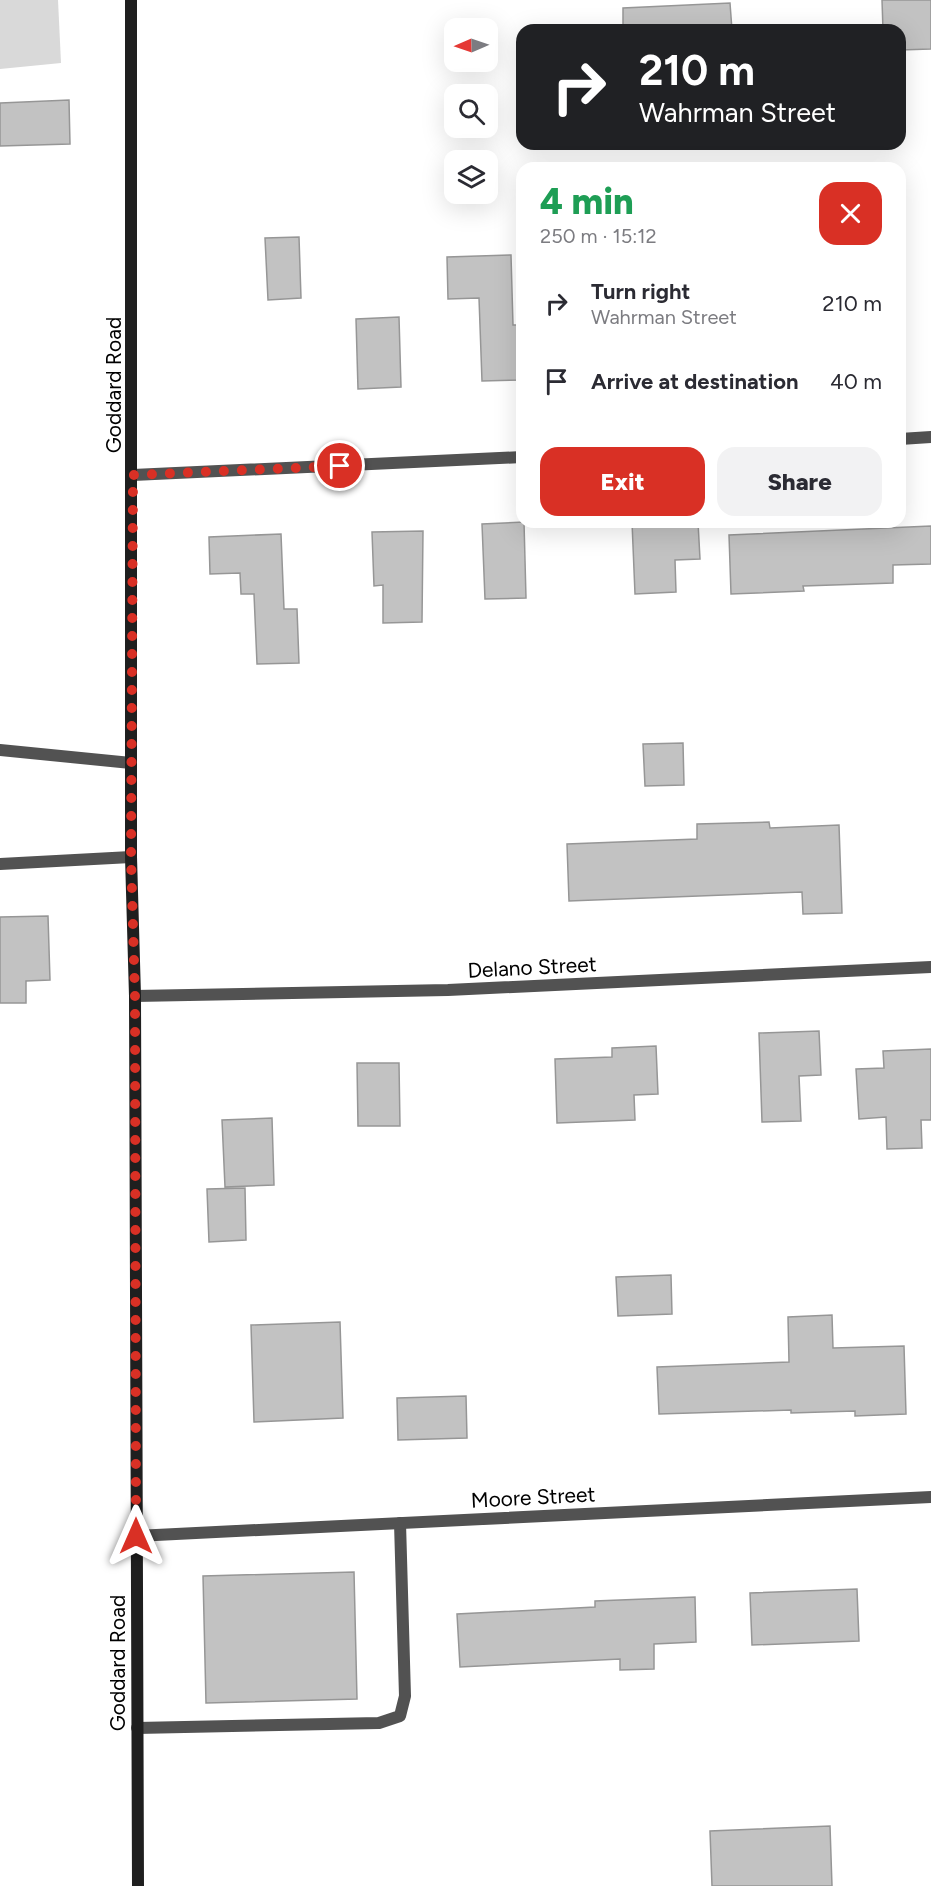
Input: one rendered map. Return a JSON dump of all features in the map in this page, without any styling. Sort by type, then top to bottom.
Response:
[{"type":"main road","name":"Goddard Road","points":[[131,0],[133,475],[131,857],[135,996],[138,1886]]},
{"type":"street","points":[[906,439],[931,437]]},
{"type":"street","points":[[133,475],[516,457]]},
{"type":"street","points":[[0,750],[131,764]]},
{"type":"street","points":[[0,864],[131,857]]},
{"type":"street","name":"Delano Street","points":[[135,996],[448,990],[931,968]]},
{"type":"street","name":"Moore Street","points":[[136,1536],[931,1497]]},
{"type":"street","points":[[137,1728],[379,1723],[400,1716],[405,1696],[400,1523]]},
{"type":"shaded area","points":[[0,0],[58,0],[61,63],[0,69]]},
{"type":"building","points":[[882,0],[931,0],[931,49],[906,50],[906,24],[883,24]]},
{"type":"building","points":[[730,3],[732,24],[623,24],[623,8]]},
{"type":"building","points":[[69,100],[70,144],[0,146],[0,103]]},
{"type":"building","points":[[299,237],[301,298],[268,300],[265,238]]},
{"type":"building","points":[[511,255],[513,325],[516,325],[516,380],[482,381],[479,298],[448,299],[447,257]]},
{"type":"building","points":[[399,317],[401,387],[358,389],[356,319]]},
{"type":"building","points":[[516,522],[516,528],[524,528],[526,598],[485,599],[482,524]]},
{"type":"building","points":[[931,526],[931,564],[893,565],[893,583],[803,586],[804,591],[731,594],[729,535]]},
{"type":"building","points":[[632,528],[698,528],[700,559],[675,560],[676,592],[635,594]]},
{"type":"building","points":[[423,531],[422,622],[383,623],[383,585],[374,586],[372,532]]},
{"type":"building","points":[[281,534],[284,609],[297,609],[299,663],[257,664],[254,594],[241,594],[240,573],[210,574],[209,537]]},
{"type":"building","points":[[683,743],[684,785],[645,786],[643,744]]},
{"type":"building","points":[[769,822],[770,828],[839,825],[842,913],[803,914],[802,892],[569,901],[567,844],[697,839],[697,824]]},
{"type":"building","points":[[48,916],[50,980],[26,981],[26,1003],[0,1003],[0,917]]},
{"type":"building","points":[[819,1031],[821,1075],[799,1076],[801,1121],[762,1122],[759,1033]]},
{"type":"building","points":[[656,1046],[658,1094],[634,1095],[635,1120],[557,1123],[555,1059],[612,1057],[612,1048]]},
{"type":"building","points":[[931,1049],[931,1120],[921,1120],[922,1148],[887,1149],[886,1117],[859,1119],[856,1069],[884,1068],[883,1051]]},
{"type":"building","points":[[357,1063],[399,1063],[400,1126],[358,1126]]},
{"type":"building","points":[[272,1118],[274,1185],[225,1187],[222,1120]]},
{"type":"building","points":[[245,1188],[246,1240],[209,1242],[207,1189]]},
{"type":"building","points":[[671,1275],[672,1314],[618,1316],[616,1277]]},
{"type":"building","points":[[832,1315],[833,1348],[904,1346],[906,1414],[855,1416],[855,1411],[791,1413],[791,1410],[659,1414],[657,1367],[789,1362],[788,1317]]},
{"type":"building","points":[[340,1322],[343,1418],[254,1422],[251,1325]]},
{"type":"building","points":[[466,1396],[467,1438],[398,1440],[397,1398]]},
{"type":"building","points":[[354,1572],[357,1699],[206,1703],[203,1576]]},
{"type":"building","points":[[857,1589],[859,1641],[752,1645],[750,1593]]},
{"type":"building","points":[[695,1597],[696,1642],[654,1644],[654,1669],[620,1670],[620,1659],[460,1667],[457,1614],[595,1607],[595,1601]]},
{"type":"building","points":[[830,1826],[832,1886],[712,1886],[710,1831]]},
{"type":"route","points":[[136,1536],[135,996],[131,857],[133,475],[340,466]]}]
